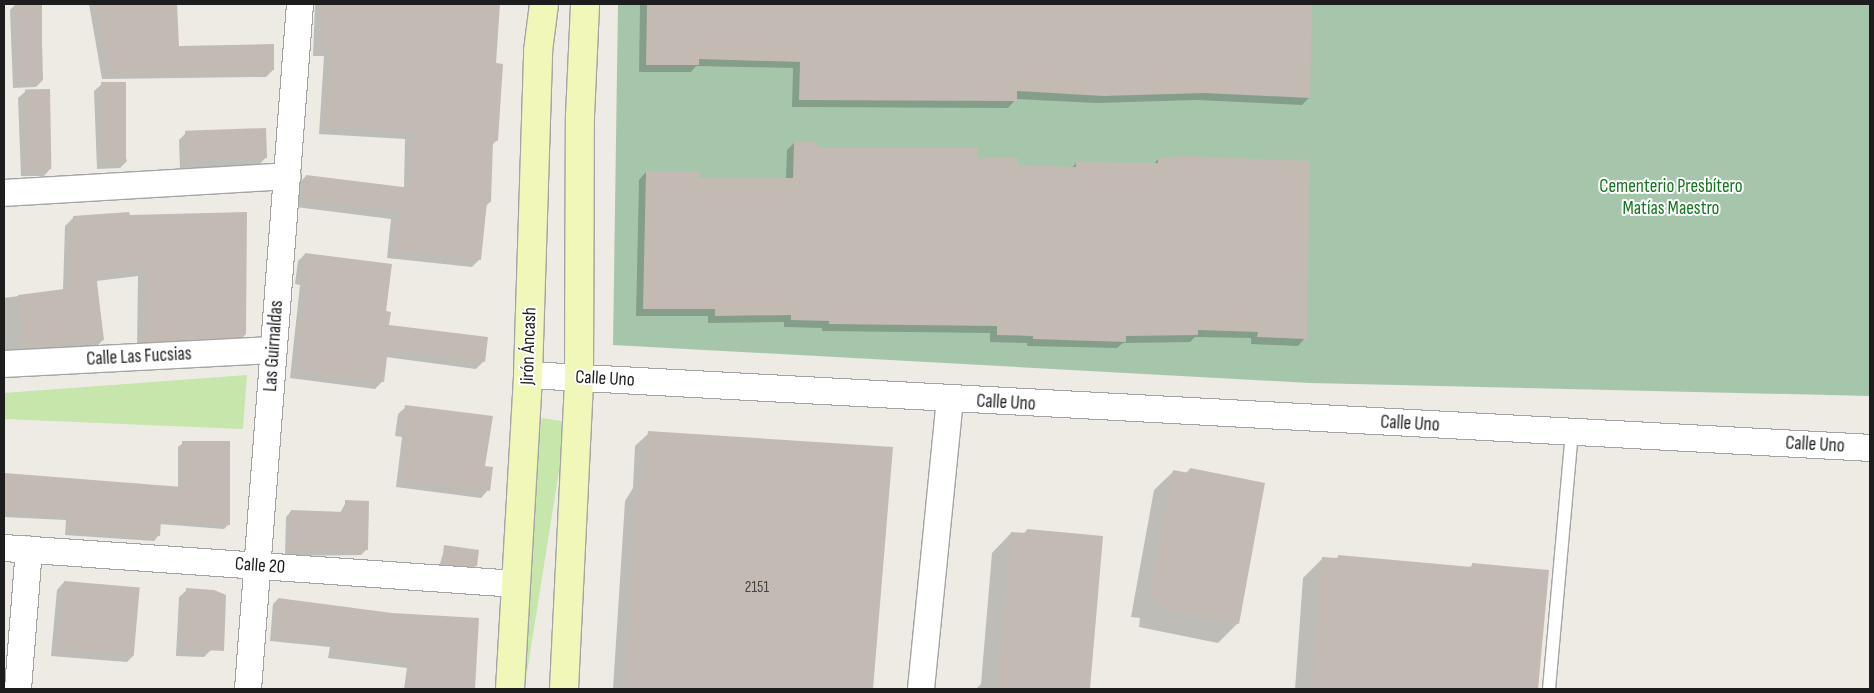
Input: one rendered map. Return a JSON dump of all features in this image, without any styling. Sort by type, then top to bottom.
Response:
[{"type":"main road","name":"Jirón Áncash","points":[[510,689],[528,375],[538,51],[544,4]]},
{"type":"main road","points":[[564,689],[579,377],[580,116],[585,4]]},
{"type":"street","name":"Las Guirnaldas","points":[[248,689],[300,4]]},
{"type":"street","points":[[4,193],[287,176]]},
{"type":"street","name":"Calle Las Fucsias","points":[[4,364],[274,350]]},
{"type":"street","name":"Calle Uno","points":[[528,375],[950,400],[1870,448]]},
{"type":"street","name":"Calle Uno","points":[[921,689],[950,400]]},
{"type":"street","name":"Calle 20","points":[[4,548],[516,584]]},
{"type":"street","points":[[18,689],[30,549]]},
{"type":"lane","points":[[1549,689],[1572,432]]},
{"type":"green space","name":"Cementerio Presbítero Matías Maestro","points":[[618,4],[1870,4],[1870,396],[1310,383],[613,345]]},
{"type":"green space","points":[[247,375],[243,429],[4,419],[4,393]]},
{"type":"green space","points":[[542,418],[567,422],[524,689],[499,687]]},
{"type":"building","points":[[17,4],[42,4],[42,81],[17,81]]},
{"type":"building","points":[[97,4],[177,4],[179,46],[274,44],[274,70],[109,72]]},
{"type":"building","points":[[322,4],[500,4],[496,63],[503,64],[498,141],[493,140],[491,202],[487,202],[481,260],[394,250],[399,211],[303,199],[306,175],[411,188],[413,132],[327,126],[331,48],[321,48]]},
{"type":"building","points":[[647,4],[1312,4],[1310,98],[1204,93],[1104,96],[1017,91],[1017,101],[799,100],[800,62],[699,59],[699,65],[646,65]]},
{"type":"building","points":[[101,82],[126,82],[126,162],[101,162]]},
{"type":"building","points":[[25,89],[50,89],[51,169],[26,169]]},
{"type":"building","points":[[266,128],[267,158],[186,161],[185,131]]},
{"type":"building","points":[[794,142],[817,142],[817,148],[978,148],[977,157],[1018,157],[1018,165],[1076,167],[1076,162],[1158,163],[1158,158],[1183,156],[1310,161],[1307,339],[1257,337],[1258,332],[1198,330],[1198,335],[1126,336],[1126,342],[1033,339],[1033,336],[997,335],[997,326],[829,324],[829,321],[791,320],[791,315],[715,316],[715,309],[643,309],[646,171],[699,172],[699,178],[793,178]]},
{"type":"building","points":[[129,212],[130,215],[247,212],[246,334],[243,337],[145,342],[147,268],[96,274],[104,340],[25,348],[18,295],[72,288],[73,216]]},
{"type":"building","points":[[305,253],[392,264],[386,311],[391,312],[389,325],[488,337],[485,362],[388,349],[384,382],[297,371],[307,278],[302,277]]},
{"type":"building","points":[[405,405],[493,416],[485,466],[493,467],[490,491],[402,480],[409,430],[402,429]]},
{"type":"building","points":[[648,431],[893,447],[873,689],[625,689],[638,487],[646,473]]},
{"type":"building","points":[[182,441],[230,441],[230,525],[161,520],[160,536],[134,535],[69,531],[70,516],[4,513],[4,473],[182,487]]},
{"type":"building","points":[[1190,468],[1265,483],[1239,624],[1158,608],[1159,599],[1150,598],[1173,470],[1189,473]]},
{"type":"building","points":[[345,500],[369,501],[368,550],[290,551],[291,510],[345,512]]},
{"type":"building","points":[[1027,529],[1103,536],[1090,689],[998,689],[1011,532],[1026,533]]},
{"type":"building","points":[[444,545],[479,550],[477,566],[442,564]]},
{"type":"building","points":[[1338,555],[1472,567],[1472,563],[1549,570],[1538,689],[1322,689],[1312,687],[1322,557],[1338,558]]},
{"type":"building","points":[[64,581],[140,588],[134,655],[58,649]]},
{"type":"building","points":[[186,588],[214,590],[226,595],[224,651],[183,649]]},
{"type":"building","points":[[278,598],[392,613],[479,618],[475,689],[408,689],[411,663],[333,653],[334,642],[274,637]]}]
